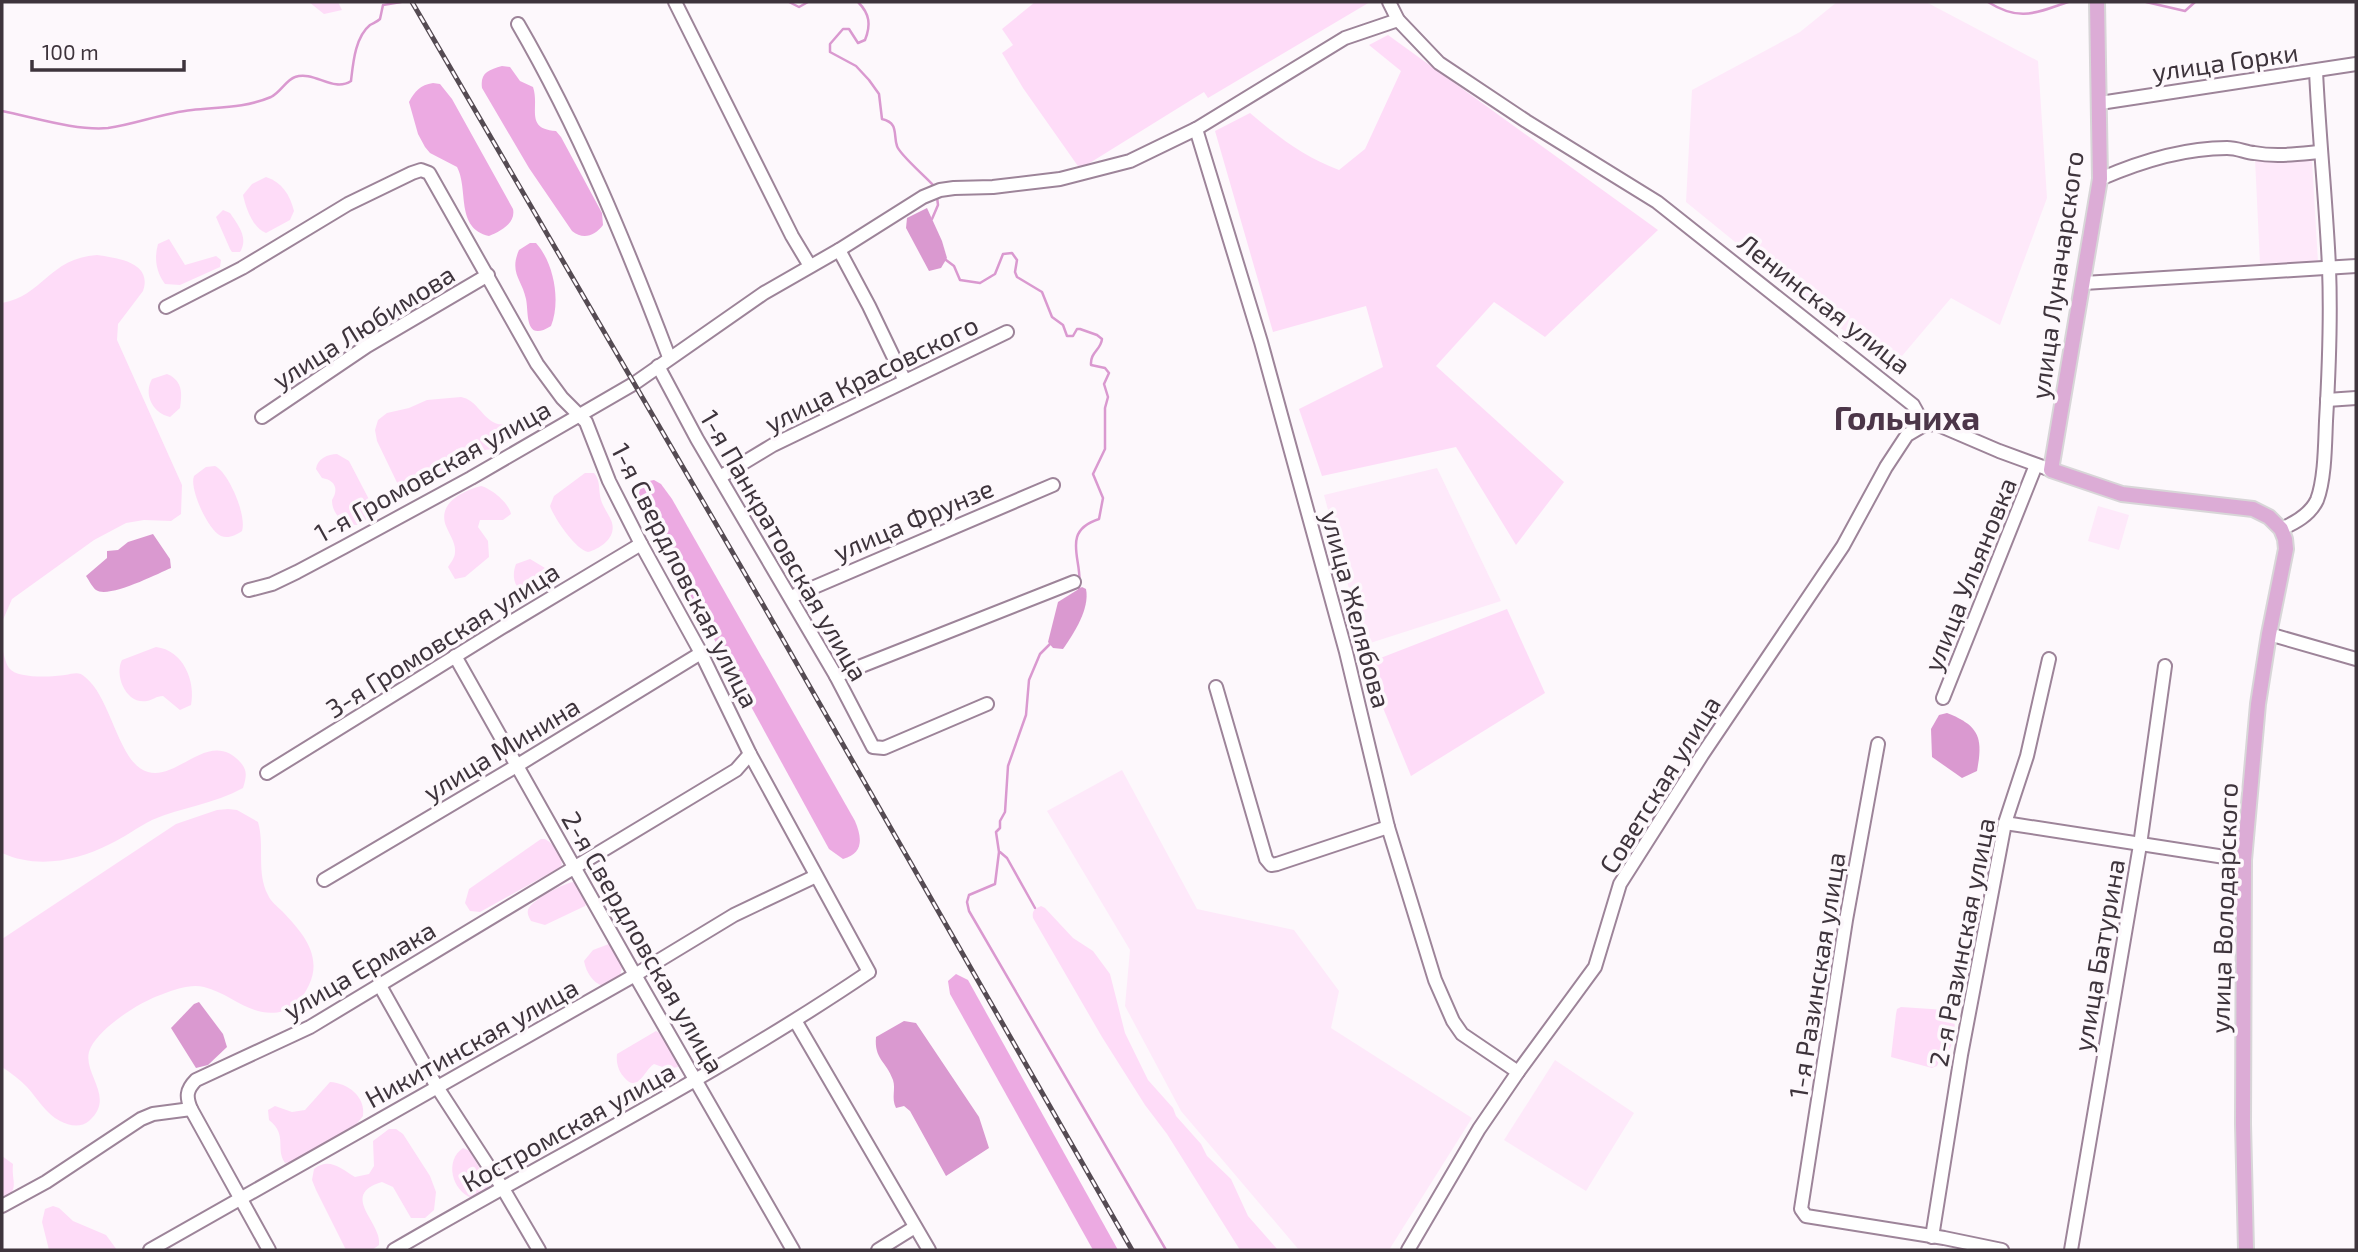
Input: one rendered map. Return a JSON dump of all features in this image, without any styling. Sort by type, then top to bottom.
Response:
[{"type":"main road","name":"улица Луначарского","points":[[2051,470],[2100,179],[2097,2]]},
{"type":"main road","points":[[2051,470],[2122,494],[2253,509],[2269,517],[2281,529]]},
{"type":"main road","name":"улица Володарского","points":[[2246,1250],[2243,1124],[2244,860],[2258,704],[2269,634],[2285,561],[2285,539],[2281,529]]},
{"type":"street","points":[[675,2],[792,236],[810,266]]},
{"type":"street","name":"Ленинская улица","points":[[1389,2],[1398,20],[1439,63],[1526,121],[1657,202],[1913,405],[1924,425]]},
{"type":"street","name":"1-я Громовская улица","points":[[249,590],[272,583],[320,560],[471,478],[635,383],[764,293],[923,197],[940,190],[1060,179],[1130,161],[1196,129],[1345,38],[1398,20]]},
{"type":"street","points":[[518,24],[564,111],[625,246],[669,358]]},
{"type":"street","name":"улица Горки","points":[[2100,103],[2356,64]]},
{"type":"street","points":[[2281,529],[2305,516],[2315,503],[2320,490],[2327,400],[2329,268],[2316,71]]},
{"type":"street","name":"улица Желябова","points":[[1196,129],[1285,428],[1346,652],[1388,827],[1435,980],[1453,1021],[1462,1034],[1518,1072]]},
{"type":"street","points":[[2100,179],[2152,159],[2216,148],[2280,155],[2320,152]]},
{"type":"street","name":"1-я Свердловская улица","points":[[166,307],[242,268],[348,204],[412,173],[421,170],[429,173],[537,364],[589,428],[609,481],[641,544],[701,653],[750,754],[869,972]]},
{"type":"street","points":[[839,250],[905,381]]},
{"type":"street","points":[[2084,283],[2356,266]]},
{"type":"street","name":"улица Любимова","points":[[262,417],[367,346],[488,275]]},
{"type":"street","name":"улица Красовского","points":[[720,477],[774,446],[1007,332]]},
{"type":"street","name":"1-я Панкратовская улица","points":[[658,366],[836,676],[873,747],[884,748],[987,704]]},
{"type":"street","points":[[2327,400],[2356,397]]},
{"type":"street","points":[[1924,425],[1936,424],[2051,470]]},
{"type":"street","name":"Советская улица","points":[[1408,1250],[1474,1138],[1594,967],[1620,884],[1627,872],[1702,755],[1843,546],[1886,467],[1907,435],[1924,425]]},
{"type":"street","name":"улица Ульяновка","points":[[1943,698],[2036,466]]},
{"type":"street","name":"улица Фрунзе","points":[[790,597],[1053,485]]},
{"type":"street","name":"3-я Громовская улица","points":[[267,773],[641,544]]},
{"type":"street","points":[[836,676],[1073,582]]},
{"type":"street","points":[[2269,634],[2356,659]]},
{"type":"street","name":"улица Минина","points":[[324,880],[701,653]]},
{"type":"street","name":"2-я Свердловская улица","points":[[455,656],[793,1250]]},
{"type":"street","name":"2-я Разинская улица","points":[[1932,1237],[1961,1055],[2006,823],[2027,756],[2049,659]]},
{"type":"street","name":"улица Батурина","points":[[2071,1250],[2140,845],[2165,666]]},
{"type":"street","points":[[1216,687],[1266,859],[1271,865],[1388,827]]},
{"type":"street","name":"1-я Разинская улица","points":[[1878,744],[1846,920],[1802,1213],[1806,1216],[1932,1237]]},
{"type":"street","name":"улица Ермака","points":[[191,1110],[187,1091],[196,1080],[310,1027],[736,770],[750,754]]},
{"type":"street","points":[[2006,823],[2244,860]]},
{"type":"street","name":"Никитинская улица","points":[[150,1250],[635,975],[734,915],[816,876]]},
{"type":"street","name":"Костромская улица","points":[[394,1250],[697,1080],[796,1022],[869,972]]},
{"type":"street","points":[[379,984],[437,1087],[539,1250]]},
{"type":"street","points":[[796,1022],[929,1250]]},
{"type":"street","points":[[2,1206],[46,1182],[141,1119],[153,1114],[191,1110],[269,1250]]},
{"type":"street","points":[[878,1250],[915,1227]]},
{"type":"street","points":[[1932,1237],[2002,1250]]},
{"type":"shaded area","points":[[309,2],[338,2],[342,10],[324,14]]},
{"type":"shaded area","points":[[1035,2],[1370,2],[1208,98],[1204,92],[1080,169],[1023,88],[1002,53],[1013,45],[1002,29]]},
{"type":"shaded area","points":[[1837,2],[1926,2],[2038,61],[2047,198],[2000,325],[1951,298],[1891,369],[1686,202],[1692,90],[1800,32]]},
{"type":"shaded area","points":[[1388,35],[1658,230],[1545,337],[1494,302],[1436,366],[1564,482],[1516,545],[1456,447],[1322,476],[1299,409],[1383,367],[1366,306],[1273,332],[1215,131],[1250,113],[1292,146],[1339,170],[1365,149],[1401,71],[1369,45]]},
{"type":"shaded area","points":[[502,66],[510,67],[520,81],[533,87],[537,121],[540,126],[556,131],[561,137],[602,213],[603,225],[593,234],[585,236],[572,231],[529,168],[482,88],[482,79],[486,73]]},
{"type":"shaded area","points":[[433,83],[440,84],[452,99],[513,209],[510,222],[489,236],[478,232],[467,217],[457,167],[430,153],[418,134],[409,102],[418,89]]},
{"type":"shaded area","points":[[2255,159],[2312,161],[2318,262],[2260,264]]},
{"type":"shaded area","points":[[266,177],[277,182],[284,190],[294,211],[290,220],[266,233],[254,222],[243,195],[252,184]]},
{"type":"shaded area","points":[[927,208],[947,258],[941,268],[929,271],[906,228],[907,218]]},
{"type":"shaded area","points":[[223,210],[230,213],[241,232],[243,242],[240,252],[232,252],[216,217]]},
{"type":"shaded area","points":[[169,239],[185,265],[216,256],[221,260],[220,267],[180,285],[165,284],[158,270],[156,254],[158,244]]},
{"type":"shaded area","points":[[530,243],[536,243],[547,261],[555,294],[551,326],[536,331],[532,329],[528,318],[526,299],[515,265],[519,250]]},
{"type":"shaded area","points":[[97,255],[131,263],[143,274],[143,291],[118,324],[117,340],[182,485],[181,514],[171,521],[144,520],[126,523],[94,540],[12,599],[2,622],[2,303],[27,293],[68,263]]},
{"type":"shaded area","points":[[167,374],[176,380],[181,392],[180,408],[170,417],[159,412],[149,397],[152,379]]},
{"type":"shaded area","points":[[461,397],[471,401],[493,422],[517,423],[523,428],[514,438],[492,449],[457,449],[453,452],[452,468],[448,472],[413,491],[402,493],[377,441],[375,430],[378,420],[387,413],[427,400]]},
{"type":"shaded area","points":[[337,454],[349,461],[374,509],[372,516],[357,525],[343,521],[336,514],[332,505],[334,486],[322,478],[316,469],[318,462]]},
{"type":"shaded area","points":[[215,466],[231,486],[242,516],[242,531],[229,537],[221,536],[211,526],[194,490],[194,476],[206,467]]},
{"type":"shaded area","points":[[1437,468],[1501,601],[1364,645],[1324,495]]},
{"type":"shaded area","points":[[585,473],[594,473],[596,476],[601,500],[613,526],[607,540],[588,552],[572,540],[550,506],[554,496]]},
{"type":"shaded area","points":[[654,480],[661,484],[672,499],[855,821],[860,844],[850,856],[843,859],[829,849],[640,504],[641,488],[645,483]]},
{"type":"shaded area","points":[[481,486],[499,497],[511,514],[503,520],[480,520],[478,527],[488,541],[489,557],[465,577],[455,579],[448,567],[455,549],[446,526],[445,511],[453,499]]},
{"type":"shaded area","points":[[2098,506],[2129,515],[2119,550],[2088,541]]},
{"type":"shaded area","points":[[153,534],[170,559],[171,568],[121,589],[102,592],[95,589],[86,576],[107,558],[107,551],[118,550],[128,542]]},
{"type":"shaded area","points":[[530,559],[545,568],[548,579],[537,589],[523,592],[515,583],[515,568],[516,564]]},
{"type":"shaded area","points":[[1082,587],[1086,589],[1087,597],[1080,620],[1063,649],[1053,648],[1048,642],[1058,602]]},
{"type":"shaded area","points":[[1507,609],[1545,693],[1411,776],[1365,664]]},
{"type":"shaded area","points":[[156,647],[174,654],[186,668],[191,686],[191,705],[180,710],[163,696],[140,701],[128,694],[124,688],[120,673],[122,660]]},
{"type":"shaded area","points":[[2,648],[9,668],[19,674],[44,677],[78,673],[83,675],[102,700],[129,757],[148,772],[159,773],[206,752],[218,750],[229,753],[245,769],[243,788],[221,798],[152,820],[110,844],[71,859],[29,861],[2,853]]},
{"type":"shaded area","points":[[1947,713],[1973,728],[1979,742],[1977,771],[1962,778],[1932,757],[1931,729],[1939,715]]},
{"type":"shaded area","points":[[1122,770],[1197,909],[1294,930],[1339,991],[1331,1028],[1472,1118],[1389,1250],[1299,1250],[1181,1111],[1125,1006],[1130,950],[1047,811]]},
{"type":"shaded area","points":[[228,809],[237,810],[258,822],[264,886],[271,900],[303,936],[312,954],[313,974],[307,989],[292,1007],[273,1013],[252,1009],[214,990],[199,986],[178,989],[144,1002],[113,1023],[91,1047],[89,1065],[100,1102],[97,1112],[82,1125],[60,1121],[46,1110],[24,1084],[2,1067],[2,939],[176,824]]},
{"type":"shaded area","points":[[541,839],[555,847],[562,865],[480,912],[470,911],[465,903],[469,889]]},
{"type":"shaded area","points":[[573,882],[587,901],[585,906],[545,925],[531,921],[528,914],[530,906],[555,889]]},
{"type":"shaded area","points":[[1041,906],[1073,938],[1093,951],[1110,974],[1125,1033],[1148,1080],[1201,1144],[1207,1156],[1231,1179],[1248,1216],[1278,1250],[1240,1250],[1102,1037],[1033,918],[1034,910]]},
{"type":"shaded area","points":[[609,944],[623,962],[620,977],[603,986],[590,976],[584,961],[593,950]]},
{"type":"shaded area","points":[[956,974],[968,980],[1118,1250],[1093,1250],[950,994],[948,981]]},
{"type":"shaded area","points":[[199,1002],[223,1034],[227,1047],[208,1065],[196,1068],[171,1028]]},
{"type":"shaded area","points":[[1897,1009],[1946,1010],[1953,1013],[1953,1040],[1937,1066],[1932,1068],[1891,1057]]},
{"type":"shaded area","points":[[904,1021],[916,1023],[979,1117],[989,1148],[946,1176],[910,1111],[904,1106],[896,1108],[893,1080],[877,1050],[876,1037]]},
{"type":"shaded area","points":[[656,1031],[670,1046],[678,1067],[668,1069],[654,1064],[637,1082],[628,1081],[619,1069],[617,1054]]},
{"type":"shaded area","points":[[1555,1060],[1634,1113],[1586,1191],[1504,1140]]},
{"type":"shaded area","points":[[330,1082],[349,1088],[359,1097],[363,1116],[355,1126],[294,1161],[285,1163],[280,1137],[269,1120],[268,1110],[275,1106],[292,1112],[305,1110]]},
{"type":"shaded area","points":[[389,1129],[396,1129],[403,1134],[430,1176],[436,1192],[434,1210],[425,1218],[411,1218],[393,1187],[382,1182],[369,1188],[364,1194],[363,1202],[375,1228],[379,1245],[372,1250],[346,1250],[312,1180],[314,1169],[330,1164],[355,1177],[369,1174],[374,1166],[373,1141]]},
{"type":"shaded area","points":[[463,1148],[470,1151],[489,1185],[482,1195],[472,1198],[459,1189],[453,1175],[454,1160]]},
{"type":"shaded area","points":[[2,1156],[13,1164],[14,1185],[11,1193],[2,1202]]},
{"type":"shaded area","points":[[53,1206],[73,1221],[106,1235],[117,1250],[49,1250],[42,1222],[45,1209]]},
{"type":"waterway","points":[[2,111],[69,126],[108,128],[181,111],[251,103],[271,97],[295,77],[309,76],[330,83],[344,84],[351,81],[356,51],[365,30],[380,19],[383,5],[401,2]]},
{"type":"waterway","points":[[789,2],[799,7],[808,2]]},
{"type":"waterway","points":[[858,2],[868,20],[865,40],[858,43],[849,29],[843,29],[830,44],[830,52],[856,66],[869,80],[879,94],[882,119],[893,126],[899,150],[933,185]]},
{"type":"waterway","points":[[1988,2],[2019,14],[2037,12],[2068,2]]},
{"type":"waterway","points":[[2146,2],[2185,11],[2195,2]]},
{"type":"waterway","points":[[932,219],[938,205],[937,197]]},
{"type":"waterway","points":[[946,260],[954,266],[960,280],[980,283],[995,274],[1003,254],[1012,253],[1017,260],[1017,277],[1042,292],[1052,317],[1063,325],[1067,336],[1073,336],[1077,329],[1080,329],[1102,339],[1092,357],[1091,365],[1105,368],[1109,373],[1104,384],[1108,397],[1105,408],[1105,449],[1093,474],[1103,498],[1099,519],[1080,531],[1076,539],[1079,589]]},
{"type":"waterway","points":[[1051,643],[1040,654],[1029,680],[1026,715],[1008,766],[1005,812],[996,832],[999,852],[995,884],[969,895],[967,902],[969,911],[1166,1250]]},
{"type":"waterway","points":[[1000,852],[1007,858],[1035,908]]},
{"type":"railway","points":[[412,2],[762,603],[1132,1250]]},
{"type":"district","name":"Гольчиха","points":[[1907,417]]}]
